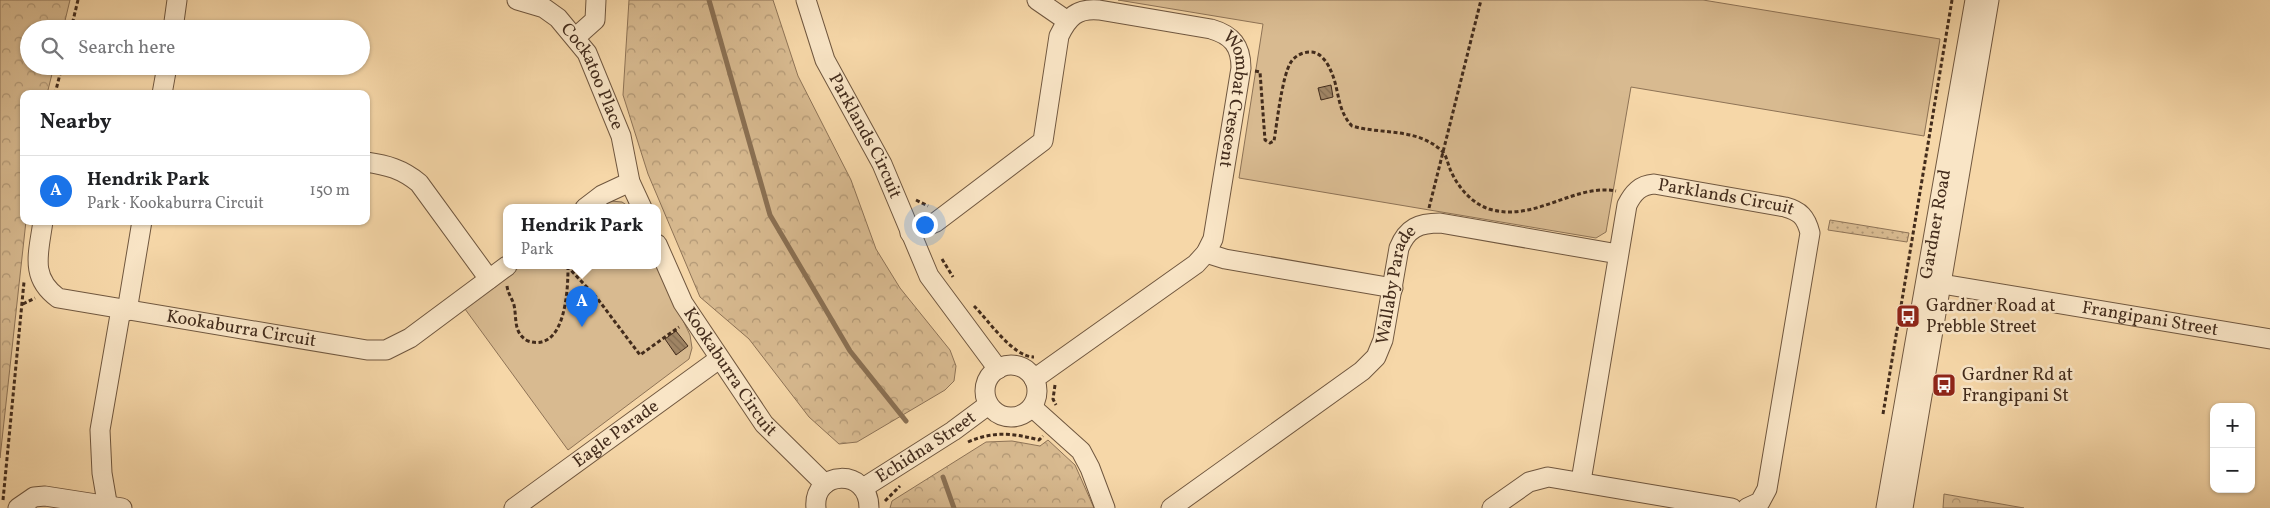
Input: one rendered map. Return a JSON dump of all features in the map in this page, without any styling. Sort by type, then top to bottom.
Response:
[{"type":"street","points":[[174,20],[177,0]]},
{"type":"street","name":"Cockatoo Place","points":[[517,0],[544,8],[558,18],[576,37],[587,53],[621,136],[630,182]]},
{"type":"street","points":[[576,37],[595,20],[596,0]]},
{"type":"street","name":"Parklands Circuit","points":[[806,0],[825,60],[882,164],[929,276],[998,369]]},
{"type":"street","points":[[910,233],[936,222],[1043,141],[1059,36],[1066,20],[1037,0]]},
{"type":"street","name":"Gardner Road","points":[[1886,508],[1975,0]]},
{"type":"street","name":"Gardner Road","points":[[1903,508],[1989,0]]},
{"type":"street","name":"Wombat Crescent","points":[[1034,379],[1196,264],[1206,253],[1213,239],[1241,68],[1237,45],[1226,34],[1211,29],[1088,9],[1076,13],[1066,20]]},
{"type":"street","points":[[163,90],[165,75]]},
{"type":"street","points":[[370,163],[386,165],[405,172],[419,183],[490,279]]},
{"type":"street","points":[[590,204],[602,195],[630,182],[640,204]]},
{"type":"street","name":"Parklands Circuit","points":[[1581,481],[1627,205],[1631,196],[1639,189],[1654,184],[1785,206],[1802,214],[1807,222],[1810,233],[1767,489],[1760,502],[1747,508]]},
{"type":"street","name":"Wallaby Parade","points":[[1171,508],[1362,372],[1376,357],[1383,340],[1399,248],[1403,237],[1417,225],[1427,223],[1618,254]]},
{"type":"street","name":"Kookaburra Circuit","points":[[43,225],[38,268],[40,281],[47,290],[65,301],[367,350],[386,350],[410,338],[503,268]]},
{"type":"street","points":[[18,508],[29,500],[45,496],[113,507],[102,473],[100,430],[141,225]]},
{"type":"street","name":"Kookaburra Circuit","points":[[661,253],[683,303],[692,318],[764,424],[825,484]]},
{"type":"street","points":[[1206,253],[1226,259],[1393,288]]},
{"type":"street","name":"Frangipani Street","points":[[1942,284],[2270,339]]},
{"type":"street","name":"Eagle Parade","points":[[514,508],[719,359]]},
{"type":"street","points":[[1014,365],[1029,372],[1034,379],[1037,394],[1032,407],[1018,417],[1001,416],[988,405],[986,397],[987,381],[998,369],[1014,365]]},
{"type":"street","name":"Echidna Street","points":[[863,488],[988,405]]},
{"type":"street","points":[[1032,407],[1081,451],[1090,468],[1105,508]]},
{"type":"street","points":[[1492,508],[1528,482],[1548,477],[1581,481],[1732,508]]},
{"type":"street","points":[[816,508],[816,496],[825,484],[838,478],[845,478],[858,483],[863,488],[869,501],[869,508]]},
{"type":"path","points":[[73,20],[78,0]]},
{"type":"path","points":[[1427,223],[1481,0]]},
{"type":"path","points":[[1882,421],[1952,0]]},
{"type":"path","points":[[1241,68],[1260,72],[1265,140],[1270,143],[1274,141],[1291,62],[1299,55],[1314,52],[1320,55],[1330,70],[1341,112],[1352,126],[1416,136],[1444,153],[1452,174],[1464,192],[1489,209],[1524,211],[1592,191],[1615,191],[1631,196]]},
{"type":"path","points":[[56,90],[60,75]]},
{"type":"path","points":[[506,269],[508,293],[514,304],[516,327],[523,339],[533,343],[543,341],[554,333],[563,317],[568,293],[567,269]]},
{"type":"path","points":[[569,269],[597,298],[640,355],[692,318]]},
{"type":"path","points":[[2,508],[22,304]]},
{"type":"green space","points":[[0,0],[70,0],[65,20],[20,20],[20,75],[52,75],[48,90],[20,90],[20,225],[26,225],[0,458]]},
{"type":"green space","points":[[629,0],[773,0],[798,76],[851,180],[876,249],[900,288],[950,350],[956,366],[954,381],[945,390],[857,442],[839,444],[809,417],[749,339],[700,297],[648,174],[623,95]]},
{"type":"green space","points":[[1118,0],[1703,0],[1940,39],[1924,136],[1631,87],[1606,232],[1596,238],[1239,178],[1263,24]]},
{"type":"green space","points":[[611,201],[625,204],[605,204]]},
{"type":"green space","points":[[1830,220],[1909,233],[1907,242],[1828,230]]},
{"type":"green space","points":[[517,269],[658,269],[690,335],[692,348],[689,359],[568,450],[465,309]]},
{"type":"green space","points":[[1048,440],[1075,465],[1094,508],[890,508],[892,501],[986,442],[1012,441],[1040,446]]},
{"type":"green space","points":[[1944,494],[2024,508],[1943,508]]},
{"type":"building","points":[[1331,85],[1333,97],[1321,100],[1318,88]]},
{"type":"building","points":[[676,331],[688,346],[676,355],[665,339]]},
{"type":"waterway","points":[[709,0],[770,215],[850,351],[906,421]]},
{"type":"waterway","points":[[943,477],[954,508]]},
{"type":"place","name":"Gardner Road at Prebble Street","points":[[1908,316]]},
{"type":"place","name":"Hendrik Park","points":[[582,327]]},
{"type":"place","name":"Gardner Rd at Frangipani St","points":[[1944,385]]}]
